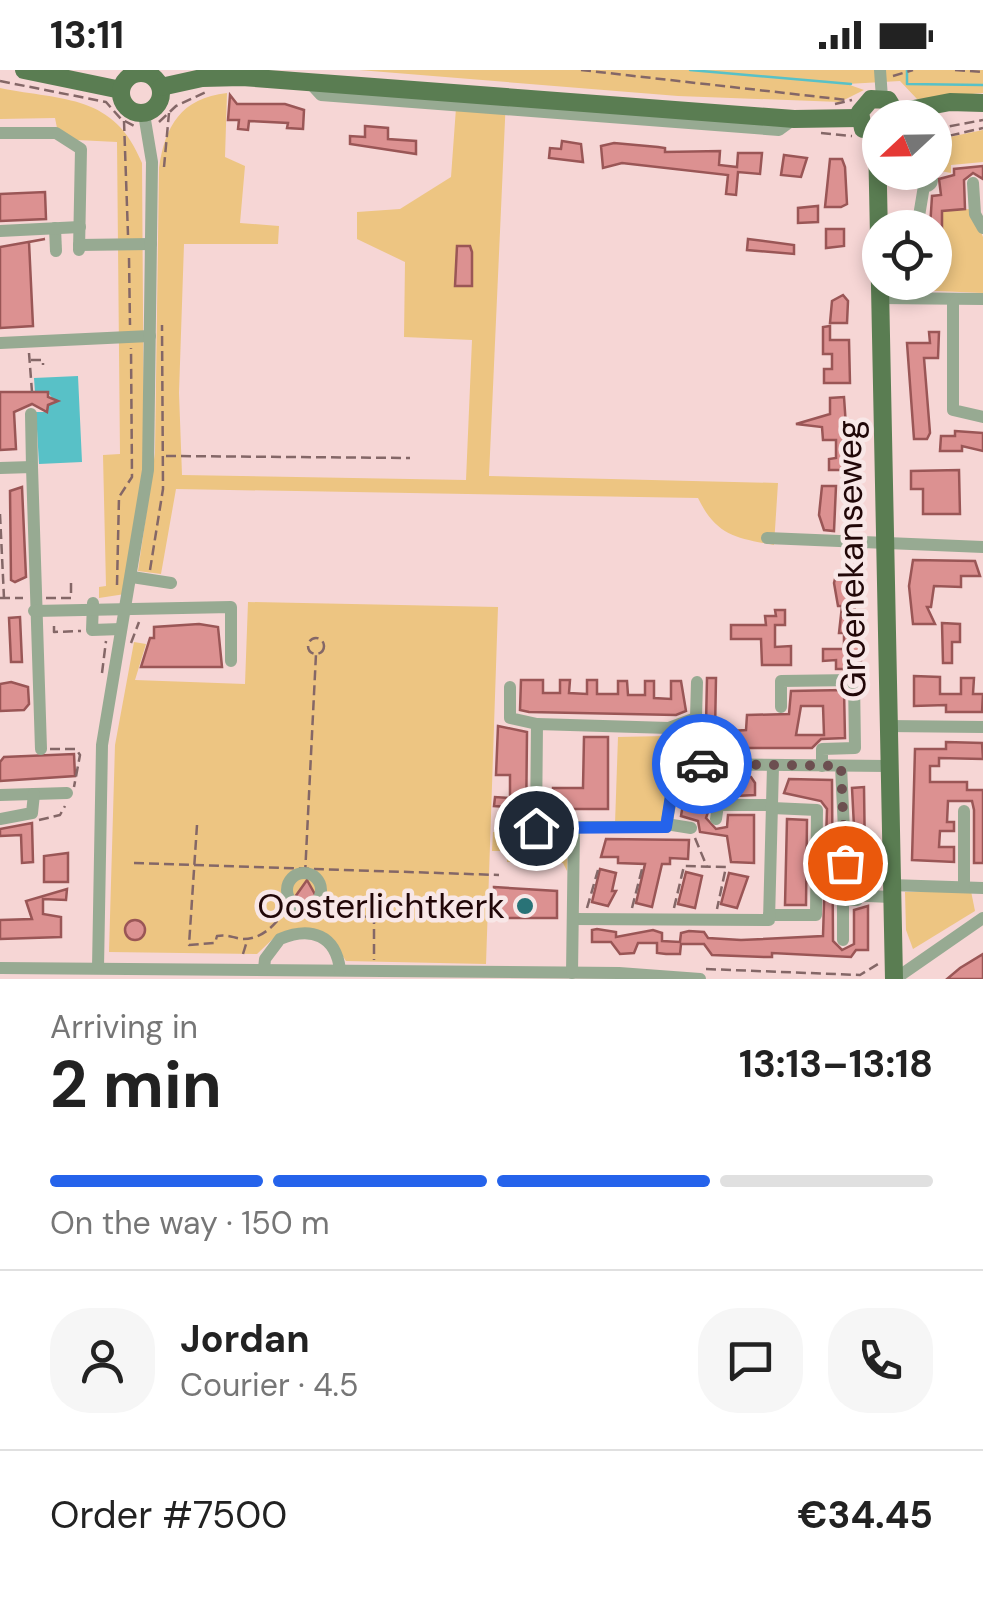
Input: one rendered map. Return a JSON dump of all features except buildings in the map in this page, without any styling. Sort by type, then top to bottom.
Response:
[{"type":"main road","points":[[24,70],[121,90]]},
{"type":"main road","points":[[139,73],[152,76],[160,86],[157,106],[144,114],[127,108],[121,90],[127,78],[139,73]]},
{"type":"main road","points":[[160,86],[228,77],[794,119],[855,110],[880,84]]},
{"type":"main road","points":[[952,102],[983,103]]},
{"type":"main road","points":[[855,110],[862,129]]},
{"type":"main road","name":"Groenekanseweg","points":[[879,300],[888,766],[886,893],[895,979]]},
{"type":"street","points":[[98,968],[99,790],[107,698],[115,629],[132,577],[149,456],[152,162],[144,114]]},
{"type":"street","points":[[0,133],[56,133],[81,150],[79,248],[151,244]]},
{"type":"street","points":[[973,183],[975,214],[983,228]]},
{"type":"street","points":[[0,231],[80,227]]},
{"type":"street","points":[[55,228],[56,251]]},
{"type":"street","points":[[983,299],[953,299],[953,410],[983,417]]},
{"type":"street","points":[[0,344],[82,345],[150,336]]},
{"type":"street","points":[[31,414],[39,583],[33,605],[41,749]]},
{"type":"street","points":[[0,468],[32,467]]},
{"type":"street","points":[[766,538],[983,547]]},
{"type":"street","points":[[132,577],[171,583]]},
{"type":"street","points":[[33,605],[231,607],[231,661]]},
{"type":"street","points":[[93,606],[92,630],[115,629]]},
{"type":"street","points":[[781,706],[781,681],[854,680],[856,748],[822,749],[822,766]]},
{"type":"street","points":[[510,687],[510,718],[538,724],[668,728],[696,718],[697,682]]},
{"type":"street","points":[[538,724],[536,828],[666,824],[691,828]]},
{"type":"street","points":[[887,726],[983,728]]},
{"type":"street","points":[[666,824],[676,764],[668,728]]},
{"type":"street","points":[[676,764],[888,766]]},
{"type":"street","points":[[579,919],[769,920],[773,766]]},
{"type":"street","points":[[841,766],[846,895]]},
{"type":"street","points":[[0,795],[67,793]]},
{"type":"street","points":[[0,820],[32,813],[34,794]]},
{"type":"street","points":[[716,819],[718,806],[817,810],[816,915],[769,915]]},
{"type":"street","points":[[964,811],[964,886]]},
{"type":"street","points":[[572,973],[579,919],[574,827]]},
{"type":"street","points":[[303,906],[321,890],[316,877],[306,871],[292,876],[303,906],[305,932]]},
{"type":"street","points":[[816,895],[983,888]]},
{"type":"street","points":[[842,940],[843,900],[886,893]]},
{"type":"street","points":[[895,979],[983,918]]},
{"type":"street","points":[[264,969],[265,959],[280,939],[305,932],[330,940],[339,956],[340,970]]},
{"type":"street","points":[[0,968],[98,968],[129,973],[264,969],[471,975],[572,973],[700,979]]},
{"type":"path","points":[[580,70],[855,110]]},
{"type":"path","points":[[896,75],[912,70]]},
{"type":"path","points":[[955,70],[983,72]]},
{"type":"path","points":[[952,125],[983,120]]},
{"type":"path","points":[[120,607],[119,496],[132,478],[124,122]]},
{"type":"path","points":[[952,134],[983,128]]},
{"type":"path","points":[[810,132],[852,136],[862,146]]},
{"type":"path","points":[[29,342],[32,392]]},
{"type":"path","points":[[30,360],[43,360],[43,365]]},
{"type":"path","points":[[149,456],[410,458]]},
{"type":"path","points":[[0,514],[2,598],[33,605],[72,597],[71,583]]},
{"type":"path","points":[[128,652],[142,606]]},
{"type":"path","points":[[54,626],[54,632],[92,630]]},
{"type":"path","points":[[102,675],[115,629]]},
{"type":"path","points":[[306,871],[316,654]]},
{"type":"path","points":[[22,818],[60,815],[67,793],[78,783],[80,755],[76,749],[41,749]]},
{"type":"path","points":[[196,825],[190,946],[215,944],[217,936],[226,934],[247,940],[274,928],[303,906],[328,914],[374,917],[374,960]]},
{"type":"path","points":[[691,828],[707,867]]},
{"type":"path","points":[[134,862],[499,875]]},
{"type":"path","points":[[671,920],[684,866],[726,867],[714,920]]},
{"type":"path","points":[[629,919],[642,869]]},
{"type":"path","points":[[579,919],[598,870]]},
{"type":"path","points":[[242,954],[247,940]]},
{"type":"shaded area","points":[[359,70],[983,70],[983,93],[917,99],[900,81],[847,84],[864,90],[840,102],[678,96]]},
{"type":"shaded area","points":[[0,88],[66,99],[102,112],[131,140],[142,163],[144,459],[125,594],[99,598],[99,587],[106,586],[103,455],[120,454],[117,142],[77,140],[57,128],[55,118],[0,119]]},
{"type":"shaded area","points":[[227,93],[225,157],[245,166],[240,223],[279,226],[278,244],[184,244],[179,393],[182,475],[466,480],[472,340],[404,337],[405,262],[357,239],[357,212],[400,209],[451,177],[457,94],[506,98],[489,476],[778,483],[774,545],[728,533],[712,520],[698,498],[176,489],[161,574],[138,571],[155,453],[159,168],[166,139],[178,117],[198,101]]},
{"type":"shaded area","points":[[983,130],[983,162],[952,165],[952,136]]},
{"type":"shaded area","points":[[973,209],[983,237],[983,293],[952,292],[952,210],[942,210]]},
{"type":"shaded area","points":[[248,602],[498,607],[486,964],[346,961],[330,937],[279,933],[257,954],[109,952],[115,745],[134,642],[146,644],[135,680],[245,684]]},
{"type":"shaded area","points":[[665,736],[675,766],[665,824],[615,824],[618,737]]},
{"type":"shaded area","points":[[493,832],[561,832],[562,838],[568,838],[567,871],[563,863],[507,862],[507,851],[492,851]]},
{"type":"shaded area","points":[[971,891],[975,911],[913,949],[906,930],[905,892]]},
{"type":"water","points":[[78,376],[82,462],[39,464],[36,412],[47,412],[47,404],[55,401],[48,393],[35,393],[34,378]]},
{"type":"waterway","points":[[690,70],[851,84]]},
{"type":"waterway","points":[[907,70],[907,84],[983,85]]},
{"type":"way so far","points":[[702,764],[841,766],[845,863]]},
{"type":"place","name":"Oosterlichtkerk","points":[[525,906]]},
{"type":"route","points":[[536,828],[666,827],[676,764],[702,764]]}]
